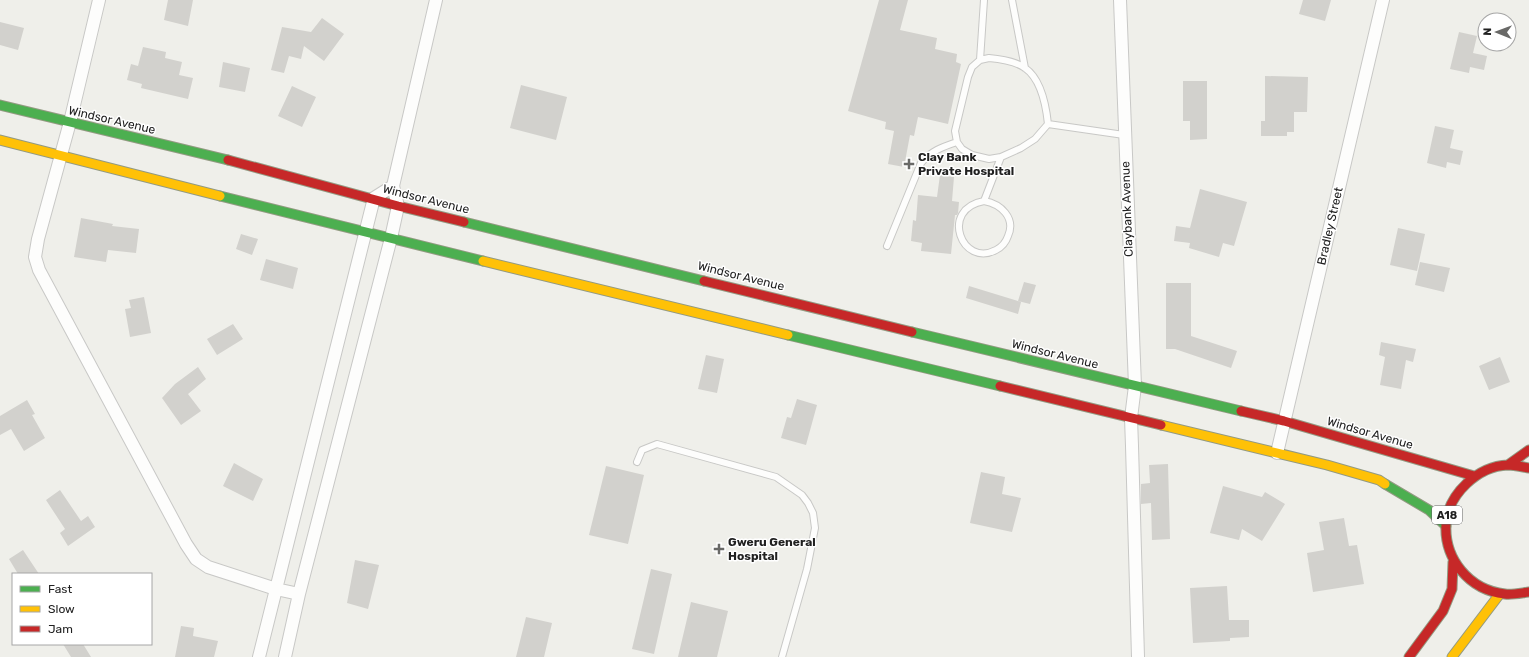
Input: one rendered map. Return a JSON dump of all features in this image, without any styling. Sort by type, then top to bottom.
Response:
[{"type":"main road","name":"Windsor Avenue","points":[[0,105],[241,163],[374,198],[398,206],[1284,421],[1474,476]]},
{"type":"main road","points":[[0,140],[365,232],[1327,465],[1379,480],[1430,510],[1446,526]]},
{"type":"main road","name":"A18","points":[[1508,465],[1529,450]]},
{"type":"main road","name":"A18","points":[[1409,657],[1442,611],[1452,589],[1453,562],[1446,539],[1446,526],[1447,515],[1457,492],[1474,476],[1491,468],[1508,465],[1529,468]]},
{"type":"main road","name":"A18","points":[[1453,562],[1472,584],[1499,595],[1529,592]]},
{"type":"main road","points":[[1452,657],[1499,595]]},
{"type":"street","points":[[99,0],[70,122],[38,239],[35,257],[39,270],[186,544],[196,559],[208,567],[276,589],[300,594]]},
{"type":"street","points":[[285,657],[391,238],[398,206],[393,186],[436,0]]},
{"type":"street","name":"Claybank Avenue","points":[[1120,0],[1124,135],[1135,386],[1131,418],[1138,657]]},
{"type":"street","name":"Bradley Street","points":[[1277,453],[1384,0]]},
{"type":"street","points":[[260,657],[374,198],[393,186]]},
{"type":"lane","points":[[980,60],[984,0]]},
{"type":"lane","points":[[1012,0],[1025,68]]},
{"type":"lane","points":[[989,58],[1005,59],[1025,68],[1038,83],[1046,107],[1048,124],[1035,139],[1021,148],[1001,157],[988,159],[972,155],[962,149],[957,142],[956,131],[968,78],[972,67],[980,60],[989,58]]},
{"type":"lane","points":[[1048,124],[1124,135]]},
{"type":"lane","points":[[888,246],[921,163],[935,150],[957,142]]},
{"type":"lane","points":[[984,201],[1001,157]]},
{"type":"lane","points":[[984,201],[999,206],[1009,219],[1010,227],[1009,235],[1005,242],[992,252],[984,253],[976,252],[966,245],[960,235],[958,227],[963,212],[973,204],[984,201]]},
{"type":"lane","points":[[637,462],[642,450],[657,444],[776,477],[802,495],[808,503],[813,513],[815,528],[806,569],[782,657]]},
{"type":"building","points":[[168,0],[193,0],[188,26],[164,20]]},
{"type":"building","points":[[879,0],[908,0],[900,30],[937,38],[935,49],[957,54],[956,62],[961,64],[948,124],[918,117],[914,136],[910,135],[904,167],[888,164],[894,131],[885,129],[886,122],[848,111]]},
{"type":"building","points":[[1303,0],[1331,0],[1325,21],[1299,14]]},
{"type":"building","points":[[322,18],[344,34],[324,61],[304,46],[301,59],[289,56],[284,73],[271,70],[282,27],[311,32]]},
{"type":"building","points":[[0,22],[24,28],[18,50],[0,45]]},
{"type":"building","points":[[1459,32],[1477,36],[1473,53],[1487,56],[1484,70],[1470,67],[1469,73],[1450,69]]},
{"type":"building","points":[[143,47],[166,52],[165,58],[182,62],[179,75],[193,78],[188,99],[141,88],[142,84],[127,80],[131,64],[138,66]]},
{"type":"building","points":[[223,62],[250,68],[245,92],[219,87]]},
{"type":"building","points":[[1265,76],[1308,77],[1307,112],[1294,112],[1294,132],[1287,132],[1287,136],[1261,136],[1261,121],[1265,121]]},
{"type":"building","points":[[1183,81],[1207,81],[1207,139],[1190,140],[1190,121],[1183,121]]},
{"type":"building","points":[[521,85],[567,97],[556,140],[510,128]]},
{"type":"building","points":[[292,86],[316,97],[302,127],[278,116]]},
{"type":"building","points":[[1435,126],[1454,130],[1450,148],[1463,151],[1460,165],[1447,162],[1446,168],[1427,163]]},
{"type":"building","points":[[940,175],[954,177],[952,201],[959,202],[958,213],[955,215],[951,254],[921,251],[922,243],[911,241],[913,220],[916,221],[918,195],[937,197]]},
{"type":"building","points":[[1200,189],[1247,202],[1234,246],[1223,243],[1219,257],[1189,248],[1190,243],[1174,241],[1176,226],[1190,228]]},
{"type":"building","points":[[81,218],[113,224],[112,226],[139,229],[136,253],[108,250],[106,262],[74,257]]},
{"type":"building","points":[[1398,228],[1425,234],[1417,271],[1390,265]]},
{"type":"building","points":[[241,234],[258,239],[252,255],[236,249]]},
{"type":"building","points":[[266,259],[298,268],[293,289],[260,280]]},
{"type":"building","points":[[1420,262],[1450,268],[1444,292],[1415,285]]},
{"type":"building","points":[[1024,282],[1036,285],[1030,304],[1018,301]]},
{"type":"building","points":[[1166,283],[1191,283],[1191,336],[1237,351],[1231,368],[1175,349],[1166,349]]},
{"type":"building","points":[[969,286],[1021,302],[1018,314],[966,298]]},
{"type":"building","points":[[144,297],[151,333],[130,337],[125,309],[131,308],[129,300]]},
{"type":"building","points":[[233,324],[243,339],[217,355],[207,339]]},
{"type":"building","points":[[1381,342],[1416,349],[1413,362],[1406,360],[1401,389],[1380,385],[1385,357],[1379,355]]},
{"type":"building","points":[[706,355],[724,359],[717,393],[698,389]]},
{"type":"building","points":[[1500,357],[1510,382],[1489,390],[1479,366]]},
{"type":"building","points":[[198,367],[206,379],[188,394],[201,411],[181,425],[162,398],[175,384]]},
{"type":"building","points":[[797,399],[817,405],[806,445],[781,438],[787,417],[791,418]]},
{"type":"building","points":[[27,400],[35,414],[32,415],[45,438],[24,451],[11,429],[0,435],[0,416]]},
{"type":"building","points":[[234,463],[263,479],[253,501],[223,486]]},
{"type":"building","points":[[1168,464],[1170,539],[1152,540],[1151,503],[1141,504],[1141,484],[1150,483],[1149,465]]},
{"type":"building","points":[[606,466],[644,475],[628,544],[589,535]]},
{"type":"building","points":[[981,472],[1005,477],[1002,494],[1021,498],[1012,532],[970,523]]},
{"type":"building","points":[[1223,486],[1262,497],[1265,492],[1285,504],[1262,541],[1242,529],[1239,540],[1210,533]]},
{"type":"building","points":[[60,490],[81,521],[88,516],[95,527],[68,546],[60,533],[65,529],[46,500]]},
{"type":"building","points":[[1344,518],[1349,546],[1357,545],[1364,584],[1313,592],[1307,553],[1324,550],[1319,522]]},
{"type":"building","points":[[23,550],[38,573],[17,573],[9,559]]},
{"type":"building","points":[[355,560],[379,565],[368,609],[347,603]]},
{"type":"building","points":[[651,569],[672,574],[654,654],[632,649]]},
{"type":"building","points":[[1227,586],[1229,620],[1249,620],[1249,637],[1230,638],[1230,641],[1193,643],[1190,588]]},
{"type":"building","points":[[691,602],[728,611],[717,657],[678,657]]},
{"type":"building","points":[[526,617],[552,623],[544,657],[516,657]]},
{"type":"building","points":[[181,626],[194,628],[193,636],[218,641],[214,657],[175,657]]},
{"type":"building","points":[[64,645],[84,645],[91,657],[71,657]]},
{"type":"traffic: fast","points":[[0,105],[228,160]]},
{"type":"traffic: fast","points":[[220,196],[483,261]]},
{"type":"traffic: fast","points":[[464,222],[704,281]]},
{"type":"traffic: fast","points":[[912,332],[1241,411]]},
{"type":"traffic: fast","points":[[788,335],[1000,386]]},
{"type":"traffic: fast","points":[[1385,484],[1429,510],[1446,526]]},
{"type":"traffic: slow","points":[[0,140],[220,196]]},
{"type":"traffic: slow","points":[[483,261],[788,335]]},
{"type":"traffic: slow","points":[[1161,425],[1327,465],[1379,480],[1385,484]]},
{"type":"traffic: slow","points":[[1452,657],[1499,595]]},
{"type":"traffic: jam","points":[[228,160],[398,206],[464,222]]},
{"type":"traffic: jam","points":[[704,281],[912,332]]},
{"type":"traffic: jam","points":[[1000,386],[1161,425]]},
{"type":"traffic: jam","points":[[1241,411],[1284,421],[1474,476]]},
{"type":"traffic: jam","points":[[1508,465],[1529,450]]},
{"type":"traffic: jam","points":[[1529,468],[1508,465],[1486,470],[1476,476],[1466,484],[1452,502],[1446,524],[1446,537],[1449,549],[1461,571],[1470,579],[1480,586],[1492,591],[1508,594],[1529,592]]},
{"type":"traffic: jam","points":[[1409,657],[1443,611],[1452,589],[1453,562]]},
{"type":"place","name":"Clay Bank Private Hospital","points":[[909,164]]},
{"type":"place","name":"Gweru General Hospital","points":[[719,549]]}]
